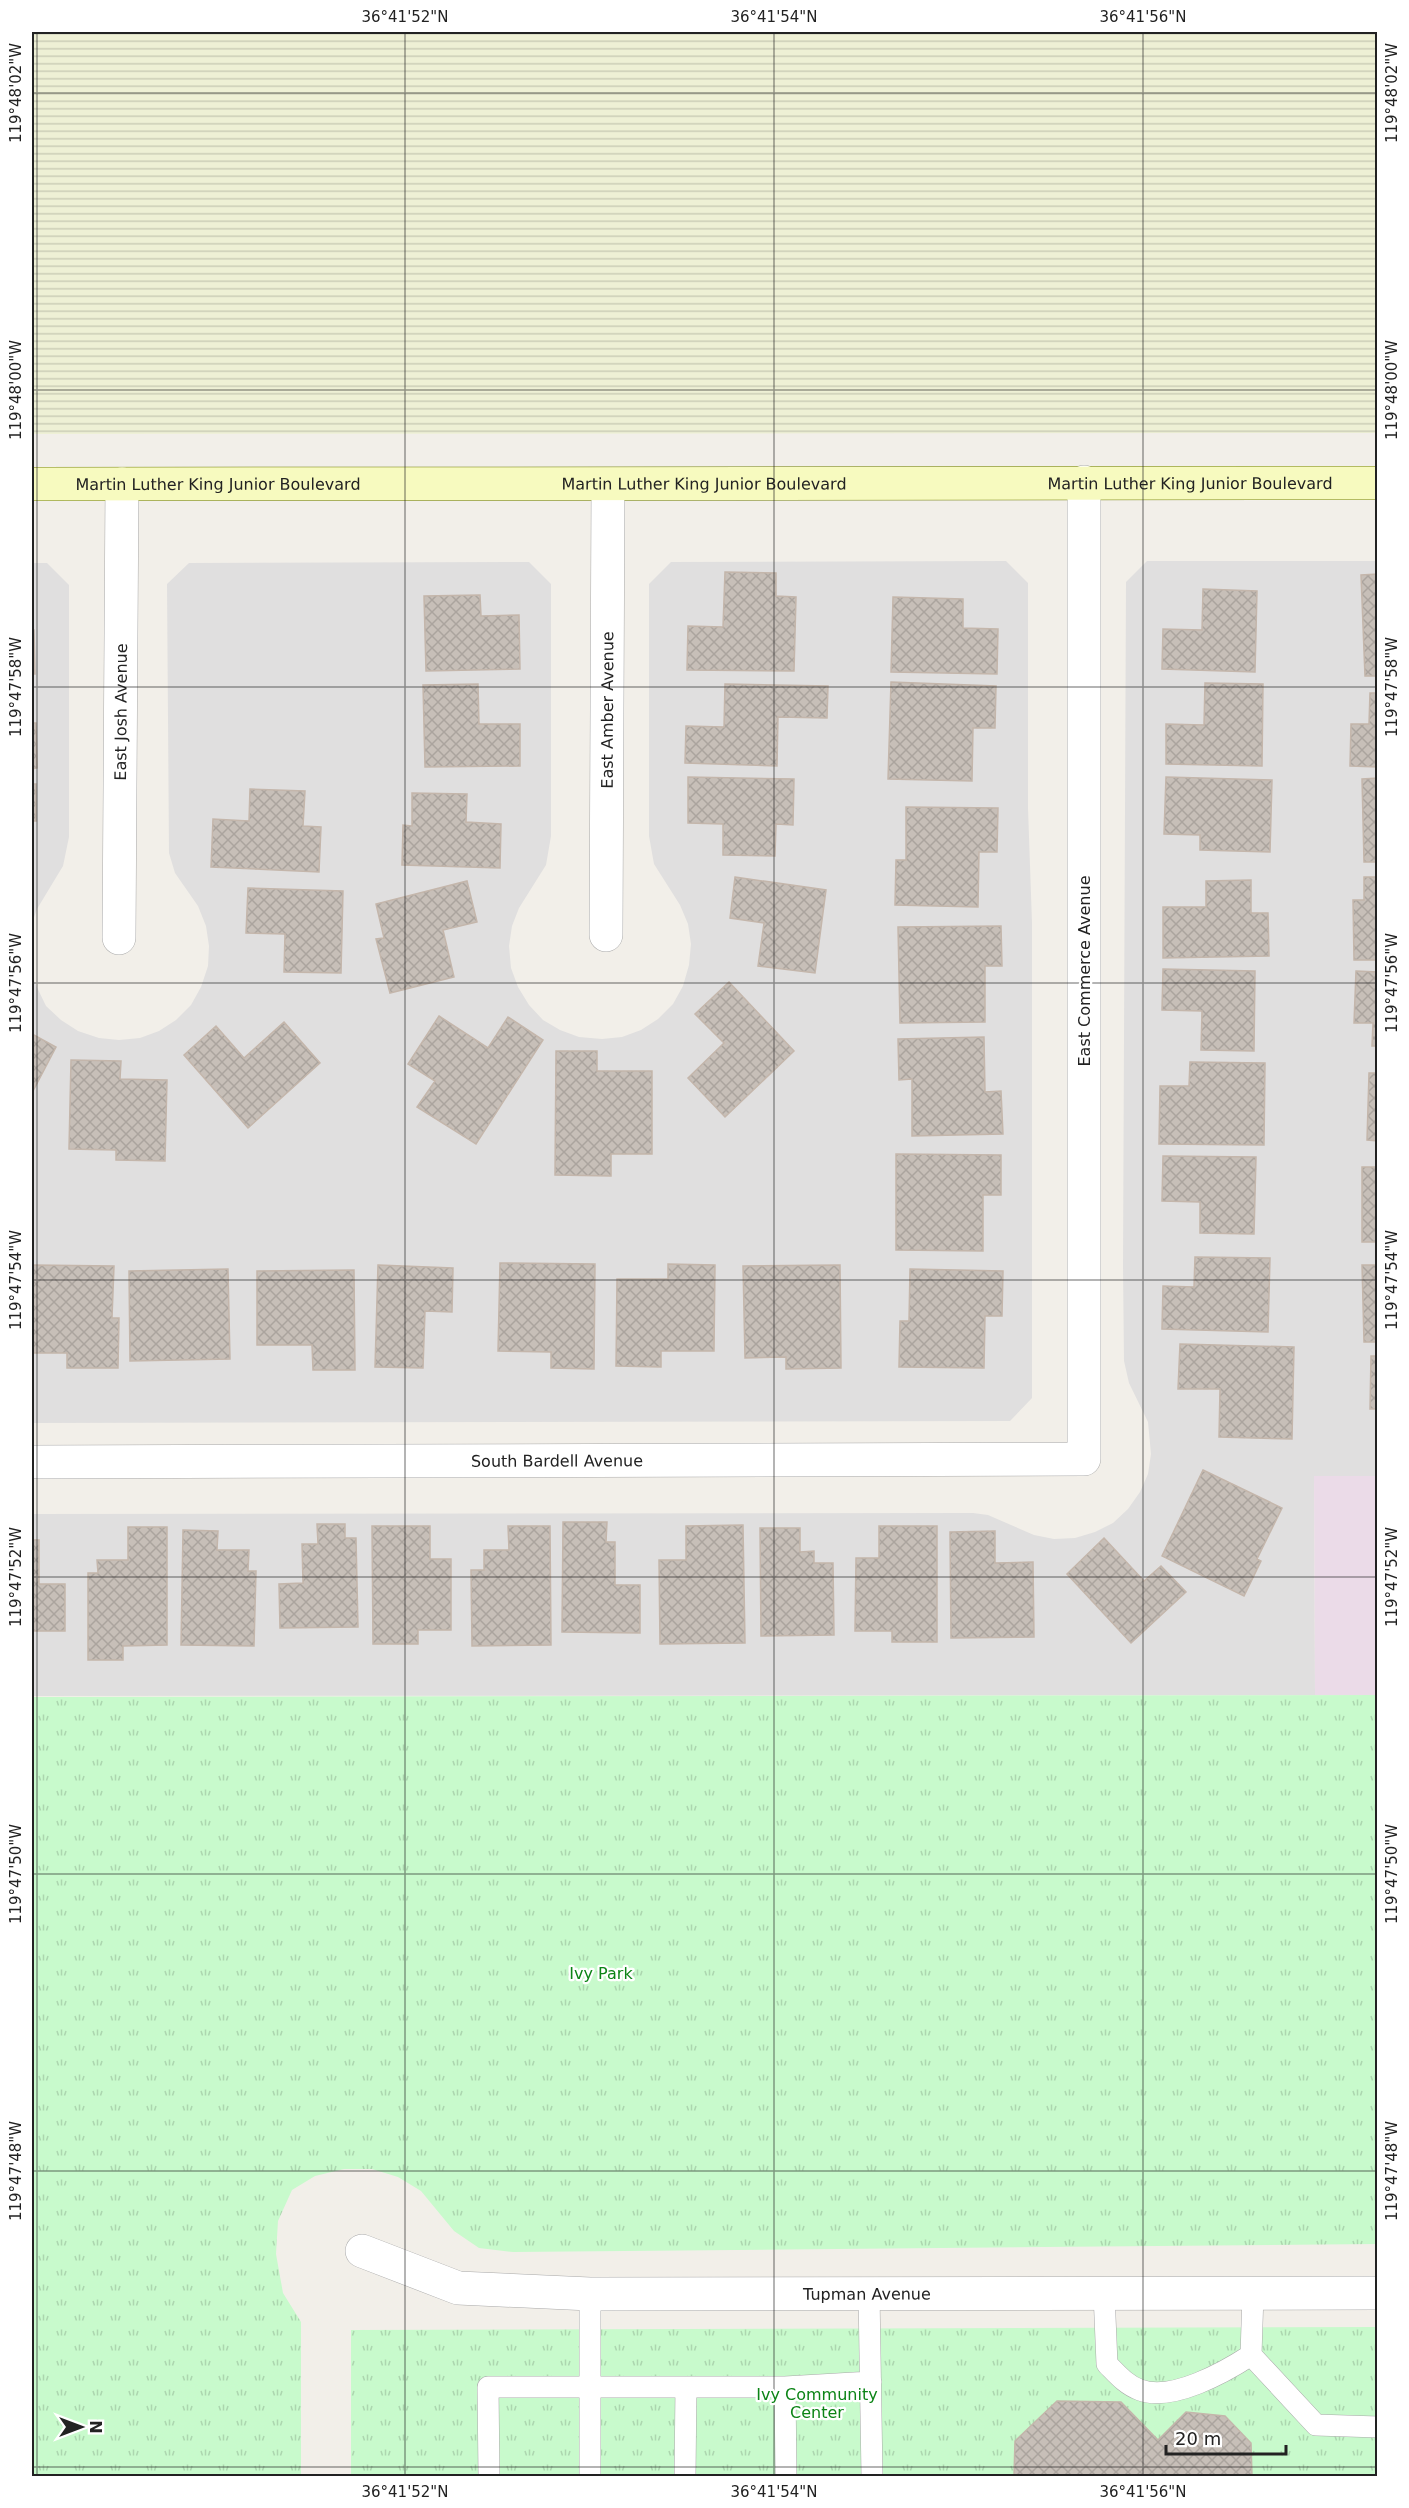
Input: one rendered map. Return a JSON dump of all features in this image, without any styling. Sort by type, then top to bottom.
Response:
[{"type":"street","name":"East Commerce Avenue","points":[[1084,482],[1084,1459]]},
{"type":"street","name":"Martin Luther King Junior Boulevard","points":[[32,484],[1377,483]]},
{"type":"street","name":"East Josh Avenue","points":[[119,938],[122,484]]},
{"type":"street","name":"East Amber Avenue","points":[[606,935],[608,485]]},
{"type":"street","name":"South Bardell Avenue","points":[[32,1462],[1084,1459]]},
{"type":"street","name":"Tupman Avenue","points":[[362,2251],[458,2288],[590,2294],[1377,2293]]},
{"type":"lane","points":[[869,2293],[872,2476]]},
{"type":"lane","points":[[1104,2293],[1107,2364],[1125,2382],[1141,2391],[1173,2392],[1225,2372],[1251,2355]]},
{"type":"lane","points":[[590,2294],[590,2476]]},
{"type":"lane","points":[[1253,2294],[1251,2355],[1316,2425],[1377,2427]]},
{"type":"lane","points":[[489,2476],[488,2387],[785,2387],[871,2382]]},
{"type":"lane","points":[[685,2476],[686,2387]]},
{"type":"lane","points":[[785,2387],[786,2476]]},
{"type":"shaded area","points":[[1006,561],[1028,583],[1028,808],[1032,923],[1032,1398],[1010,1421],[32,1423],[32,977],[46,1006],[61,1020],[78,1031],[99,1038],[119,1040],[140,1038],[159,1031],[176,1020],[191,1005],[201,987],[208,966],[209,946],[206,926],[198,906],[175,873],[169,853],[167,584],[189,563],[529,562],[551,584],[551,836],[546,865],[519,908],[512,926],[509,946],[511,968],[518,987],[529,1005],[543,1020],[579,1037],[602,1039],[622,1037],[641,1030],[658,1019],[673,1004],[683,986],[689,965],[691,944],[688,924],[680,905],[654,864],[649,836],[649,584],[671,562]]},
{"type":"shaded area","points":[[1147,561],[1377,561],[1377,1476],[1314,1476],[1315,1695],[32,1696],[32,1514],[973,1513],[988,1515],[1034,1535],[1054,1539],[1075,1538],[1095,1532],[1113,1523],[1128,1509],[1140,1492],[1148,1474],[1151,1454],[1148,1422],[1129,1383],[1124,1361],[1123,1266],[1126,582]]},
{"type":"shaded area","points":[[32,563],[47,563],[69,585],[69,837],[63,866],[37,909],[32,923]]},
{"type":"shaded area","points":[[1314,1476],[1377,1476],[1377,1695],[1315,1695]]},
{"type":"green space","points":[[32,32],[1377,32],[1377,433],[32,434]]},
{"type":"green space","name":"Ivy Park","points":[[1377,1695],[1377,2244],[513,2252],[479,2248],[454,2231],[421,2191],[398,2177],[372,2169],[344,2169],[315,2176],[292,2190],[278,2221],[276,2254],[283,2293],[301,2322],[301,2476],[32,2476],[32,1697]]},
{"type":"green space","name":"Ivy Community Center","points":[[1377,2327],[1377,2476],[351,2476],[351,2330]]},
{"type":"building","points":[[725,572],[776,573],[776,596],[796,597],[794,671],[687,670],[688,626],[723,627]]},
{"type":"building","points":[[1378,574],[1378,676],[1365,676],[1361,575]]},
{"type":"building","points":[[1203,589],[1257,591],[1255,672],[1162,669],[1163,629],[1202,630]]},
{"type":"building","points":[[480,595],[481,616],[519,615],[520,669],[426,671],[424,596]]},
{"type":"building","points":[[893,597],[963,599],[963,628],[998,629],[997,674],[891,672]]},
{"type":"building","points":[[32,630],[34,630],[35,674],[32,674]]},
{"type":"building","points":[[891,682],[996,686],[995,728],[973,728],[972,781],[888,779]]},
{"type":"building","points":[[1205,683],[1263,684],[1262,766],[1166,764],[1166,724],[1204,725]]},
{"type":"building","points":[[478,684],[479,724],[520,724],[520,766],[425,767],[423,685]]},
{"type":"building","points":[[725,684],[828,686],[827,718],[778,717],[777,766],[685,763],[686,726],[724,727]]},
{"type":"building","points":[[1370,693],[1378,693],[1378,767],[1350,766],[1351,724],[1369,724]]},
{"type":"building","points":[[32,723],[36,723],[37,768],[32,769]]},
{"type":"building","points":[[688,777],[794,779],[793,825],[776,824],[775,856],[723,855],[723,824],[688,823]]},
{"type":"building","points":[[1166,777],[1272,780],[1270,852],[1200,850],[1200,835],[1164,834]]},
{"type":"building","points":[[1378,778],[1378,862],[1364,862],[1362,779]]},
{"type":"building","points":[[32,784],[36,784],[36,821],[32,821]]},
{"type":"building","points":[[250,789],[305,791],[303,826],[321,827],[319,872],[211,867],[213,819],[249,821]]},
{"type":"building","points":[[412,793],[467,794],[466,822],[501,824],[500,868],[402,865],[403,825],[412,826]]},
{"type":"building","points":[[906,807],[998,808],[997,852],[979,852],[978,907],[895,905],[896,860],[906,860]]},
{"type":"building","points":[[735,877],[826,890],[815,973],[758,966],[764,923],[730,918]]},
{"type":"building","points":[[1364,877],[1378,877],[1378,960],[1354,960],[1353,900],[1364,900]]},
{"type":"building","points":[[1251,880],[1251,913],[1268,913],[1269,956],[1163,958],[1163,907],[1206,907],[1206,881]]},
{"type":"building","points":[[467,881],[477,922],[443,930],[454,977],[390,993],[376,939],[384,938],[376,904]]},
{"type":"building","points":[[248,888],[343,891],[341,973],[284,972],[285,934],[246,933]]},
{"type":"building","points":[[1001,926],[1002,966],[985,966],[985,1022],[900,1023],[898,927]]},
{"type":"building","points":[[1163,969],[1255,971],[1254,1051],[1201,1050],[1202,1011],[1162,1010]]},
{"type":"building","points":[[1356,971],[1378,972],[1378,1046],[1372,1046],[1373,1023],[1354,1023]]},
{"type":"building","points":[[729,982],[794,1051],[725,1117],[688,1078],[724,1043],[695,1014]]},
{"type":"building","points":[[439,1016],[488,1048],[508,1017],[543,1040],[476,1144],[417,1107],[435,1081],[408,1064]]},
{"type":"building","points":[[284,1022],[320,1063],[248,1128],[184,1055],[216,1026],[244,1058]]},
{"type":"building","points":[[32,1034],[56,1047],[32,1093]]},
{"type":"building","points":[[984,1037],[985,1092],[1001,1091],[1003,1134],[912,1136],[912,1079],[899,1080],[898,1039]]},
{"type":"building","points":[[556,1051],[597,1051],[597,1071],[652,1071],[652,1154],[611,1154],[611,1176],[555,1175]]},
{"type":"building","points":[[71,1060],[121,1061],[120,1079],[167,1080],[165,1161],[116,1160],[116,1150],[69,1149]]},
{"type":"building","points":[[1190,1062],[1265,1063],[1264,1145],[1159,1144],[1160,1086],[1189,1086]]},
{"type":"building","points":[[1369,1073],[1378,1073],[1378,1141],[1367,1140]]},
{"type":"building","points":[[896,1154],[1001,1155],[1001,1195],[983,1195],[983,1251],[896,1250]]},
{"type":"building","points":[[1163,1156],[1256,1157],[1254,1234],[1200,1233],[1200,1202],[1162,1201]]},
{"type":"building","points":[[1362,1167],[1378,1167],[1378,1242],[1362,1242]]},
{"type":"building","points":[[1195,1257],[1270,1258],[1268,1332],[1162,1329],[1163,1286],[1194,1287]]},
{"type":"building","points":[[500,1263],[595,1264],[594,1369],[551,1368],[551,1352],[498,1351]]},
{"type":"building","points":[[668,1264],[715,1265],[714,1351],[661,1351],[661,1367],[616,1366],[617,1279],[668,1279]]},
{"type":"building","points":[[32,1265],[114,1266],[112,1318],[119,1318],[118,1368],[67,1368],[67,1353],[32,1353]]},
{"type":"building","points":[[378,1265],[453,1268],[452,1312],[425,1311],[423,1368],[375,1367]]},
{"type":"building","points":[[840,1265],[841,1368],[786,1369],[786,1357],[745,1358],[743,1266]]},
{"type":"building","points":[[1362,1265],[1378,1265],[1378,1342],[1364,1342]]},
{"type":"building","points":[[228,1269],[230,1359],[130,1361],[129,1271]]},
{"type":"building","points":[[910,1269],[1003,1271],[1002,1316],[985,1316],[984,1368],[899,1367],[900,1321],[909,1321]]},
{"type":"building","points":[[354,1270],[355,1370],[313,1370],[312,1345],[257,1345],[257,1271]]},
{"type":"building","points":[[1180,1344],[1294,1347],[1292,1439],[1219,1437],[1220,1389],[1178,1389]]},
{"type":"building","points":[[1371,1356],[1378,1356],[1378,1409],[1370,1409]]},
{"type":"building","points":[[1203,1470],[1282,1508],[1257,1559],[1261,1561],[1244,1596],[1162,1556]]},
{"type":"building","points":[[563,1522],[607,1522],[606,1542],[615,1542],[615,1585],[640,1585],[640,1633],[562,1632]]},
{"type":"building","points":[[317,1524],[345,1524],[345,1538],[356,1538],[358,1627],[280,1628],[279,1584],[303,1583],[302,1544],[318,1544]]},
{"type":"building","points":[[743,1525],[745,1643],[660,1644],[659,1560],[686,1560],[686,1526]]},
{"type":"building","points":[[372,1526],[430,1526],[430,1559],[451,1559],[451,1630],[418,1630],[418,1644],[373,1644]]},
{"type":"building","points":[[508,1526],[550,1526],[551,1645],[472,1646],[471,1570],[484,1570],[484,1550],[509,1550]]},
{"type":"building","points":[[879,1526],[937,1526],[937,1642],[892,1642],[892,1631],[855,1631],[856,1558],[879,1558]]},
{"type":"building","points":[[128,1527],[167,1527],[167,1645],[123,1646],[123,1660],[88,1660],[88,1573],[98,1573],[97,1560],[128,1560]]},
{"type":"building","points":[[760,1528],[800,1528],[800,1552],[814,1551],[814,1563],[833,1563],[834,1635],[761,1636]]},
{"type":"building","points":[[183,1530],[218,1531],[217,1550],[249,1550],[248,1571],[256,1571],[254,1646],[181,1645]]},
{"type":"building","points":[[995,1531],[995,1563],[1033,1562],[1034,1637],[951,1638],[950,1532]]},
{"type":"building","points":[[1104,1538],[1144,1581],[1161,1566],[1186,1592],[1131,1643],[1067,1574]]},
{"type":"building","points":[[32,1540],[39,1540],[39,1584],[65,1584],[65,1631],[32,1631]]},
{"type":"building","points":[[1057,2401],[1121,2402],[1158,2440],[1186,2412],[1225,2416],[1251,2443],[1252,2476],[1014,2476],[1015,2441]]}]
